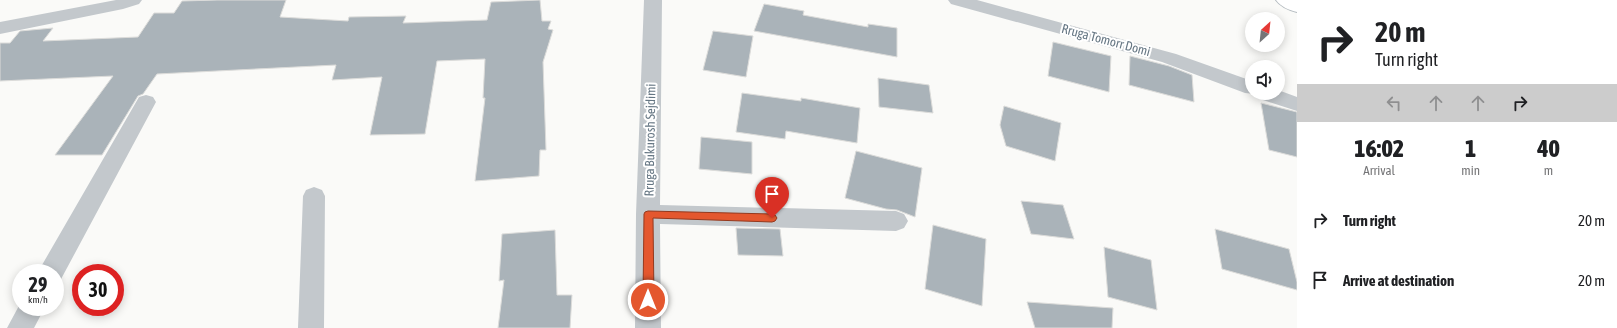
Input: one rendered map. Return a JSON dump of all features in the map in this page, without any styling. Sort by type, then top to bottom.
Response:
[{"type":"main road","points":[[1284,0],[1297,7]]},
{"type":"street","points":[[0,28],[123,4],[133,0]]},
{"type":"street","name":"Rruga Bukurosh Sejdimi","points":[[648,328],[648,214],[652,0]]},
{"type":"street","name":"Rruga Tomorr Domi","points":[[957,0],[1169,58],[1245,85]]},
{"type":"street","points":[[1285,100],[1297,104]]},
{"type":"street","points":[[56,264],[146,102]]},
{"type":"street","points":[[311,328],[314,196]]},
{"type":"street","points":[[648,214],[896,221]]},
{"type":"street","points":[[20,328],[27,316]]},
{"type":"building","points":[[286,0],[280,17],[348,21],[349,17],[406,16],[403,23],[487,20],[491,2],[540,0],[542,21],[551,21],[548,29],[553,30],[543,62],[546,150],[540,150],[539,176],[475,181],[485,98],[483,98],[485,59],[437,61],[425,134],[370,135],[382,77],[332,80],[336,65],[157,74],[143,94],[138,96],[102,155],[55,155],[113,76],[0,81],[0,43],[10,43],[20,31],[53,28],[43,41],[138,37],[154,13],[174,13],[182,1]]},
{"type":"building","points":[[764,4],[804,11],[803,15],[868,27],[868,24],[897,28],[897,57],[754,31]]},
{"type":"building","points":[[713,31],[753,36],[746,77],[703,70]]},
{"type":"building","points":[[1053,42],[1111,56],[1109,92],[1048,76]]},
{"type":"building","points":[[1130,56],[1169,66],[1192,75],[1194,102],[1129,85]]},
{"type":"building","points":[[878,78],[929,85],[933,113],[879,107]]},
{"type":"building","points":[[742,93],[801,101],[801,98],[860,108],[857,143],[786,131],[785,139],[736,132]]},
{"type":"building","points":[[1261,103],[1297,112],[1297,157],[1269,150]]},
{"type":"building","points":[[1004,106],[1061,123],[1055,161],[1006,146],[1000,125]]},
{"type":"building","points":[[701,137],[752,142],[752,174],[699,169]]},
{"type":"building","points":[[856,151],[922,168],[915,217],[897,210],[886,209],[845,198]]},
{"type":"building","points":[[1021,201],[1063,205],[1074,239],[1031,234]]},
{"type":"building","points":[[933,225],[986,239],[982,306],[925,289]]},
{"type":"building","points":[[736,228],[780,229],[783,256],[738,255]]},
{"type":"building","points":[[1215,229],[1289,249],[1297,282],[1297,290],[1222,269]]},
{"type":"building","points":[[555,230],[557,295],[572,295],[570,328],[498,328],[504,280],[499,281],[502,234]]},
{"type":"building","points":[[1104,247],[1151,260],[1157,310],[1108,297]]},
{"type":"building","points":[[1027,302],[1113,308],[1112,328],[1035,328]]},
{"type":"route","points":[[648,300],[648,214],[772,218]]}]
